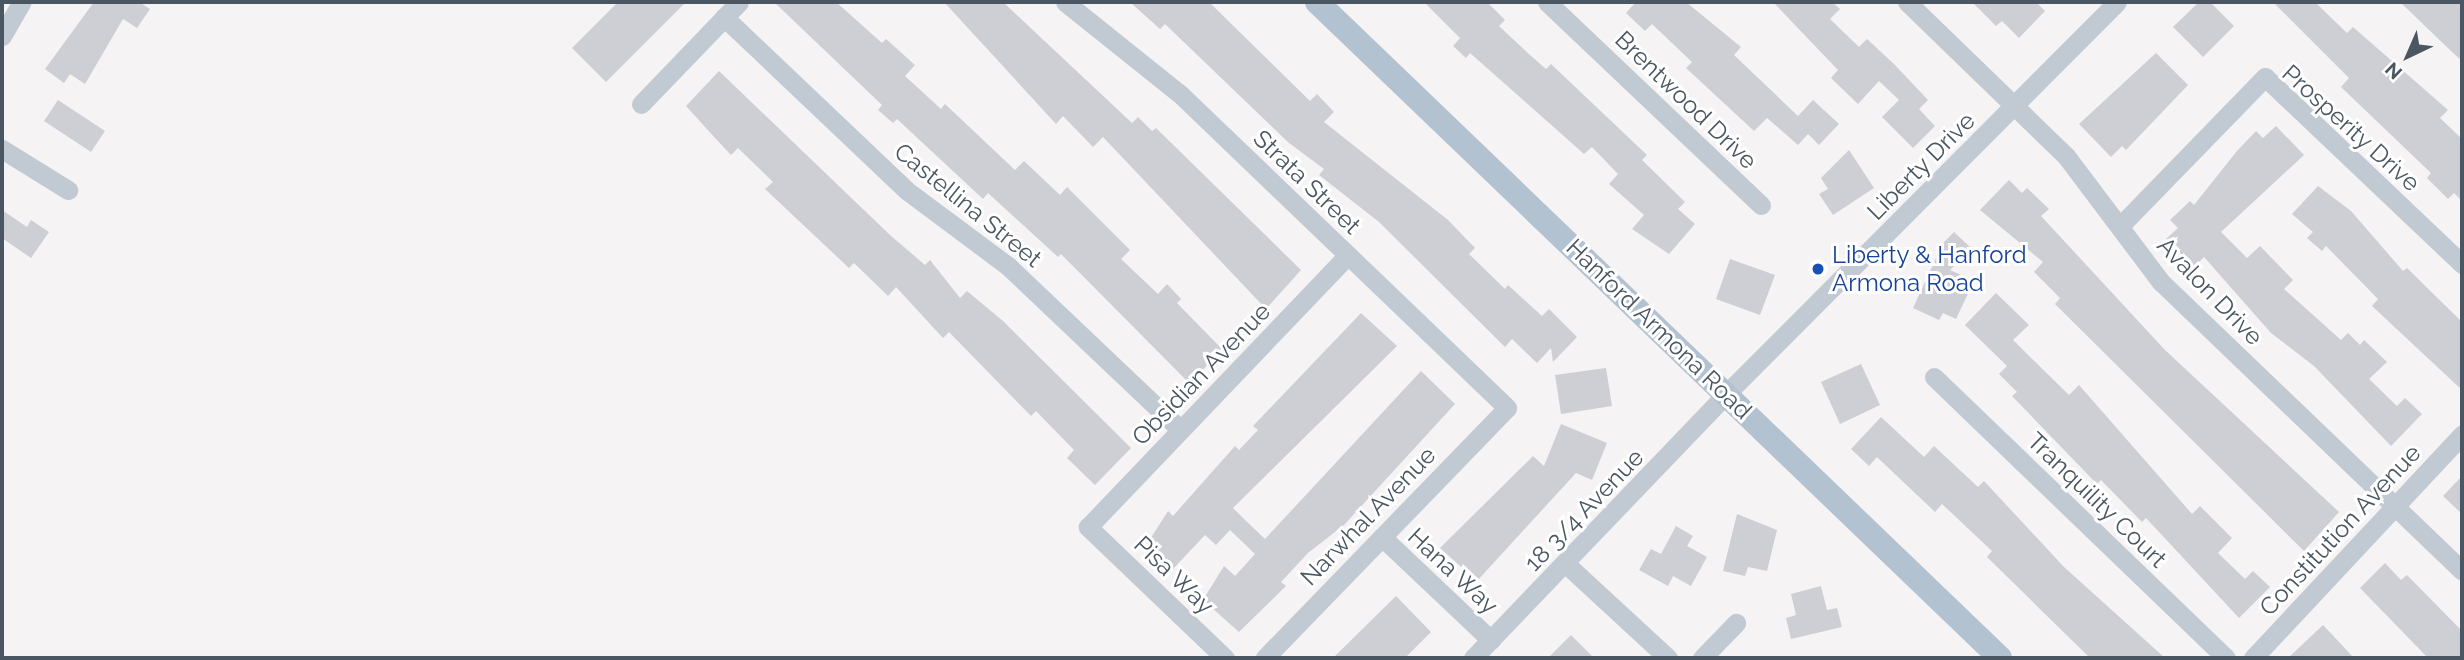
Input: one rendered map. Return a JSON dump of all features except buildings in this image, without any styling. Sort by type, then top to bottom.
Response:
[{"type":"main road","name":"Hanford Armona Road","points":[[1317,2],[2000,658]]},
{"type":"street","points":[[2,36],[22,2]]},
{"type":"street","points":[[640,104],[739,2]]},
{"type":"street","name":"Strata Street","points":[[1065,2],[1180,94],[1507,408]]},
{"type":"street","name":"Brentwood Drive","points":[[1547,2],[1761,205]]},
{"type":"street","name":"Avalon Drive","points":[[1907,2],[2016,107],[2098,192],[2161,282],[2462,571]]},
{"type":"street","name":"Liberty Drive","points":[[1727,393],[2016,107],[2117,2]]},
{"type":"street","name":"Castellina Street","points":[[724,17],[906,190],[1008,266],[1181,430]]},
{"type":"street","name":"Prosperity Drive","points":[[2120,226],[2265,77],[2462,264]]},
{"type":"street","points":[[2,149],[68,190]]},
{"type":"street","name":"Obsidian Avenue","points":[[1088,527],[1348,255]]},
{"type":"street","name":"Tranquility Court","points":[[1934,377],[2226,658]]},
{"type":"street","name":"18 3/4 Avenue","points":[[1473,658],[1727,393]]},
{"type":"street","name":"Narwhal Avenue","points":[[1265,658],[1507,408]]},
{"type":"street","name":"Constitution Avenue","points":[[2253,658],[2462,435]]},
{"type":"street","name":"Pisa Way","points":[[1088,527],[1225,658]]},
{"type":"street","name":"Hana Way","points":[[1382,537],[1491,640]]},
{"type":"street","points":[[1566,564],[1668,658]]},
{"type":"street","points":[[1702,658],[1736,623]]},
{"type":"place","name":"Liberty & Hanford Armona Road","points":[[1818,269]]}]
